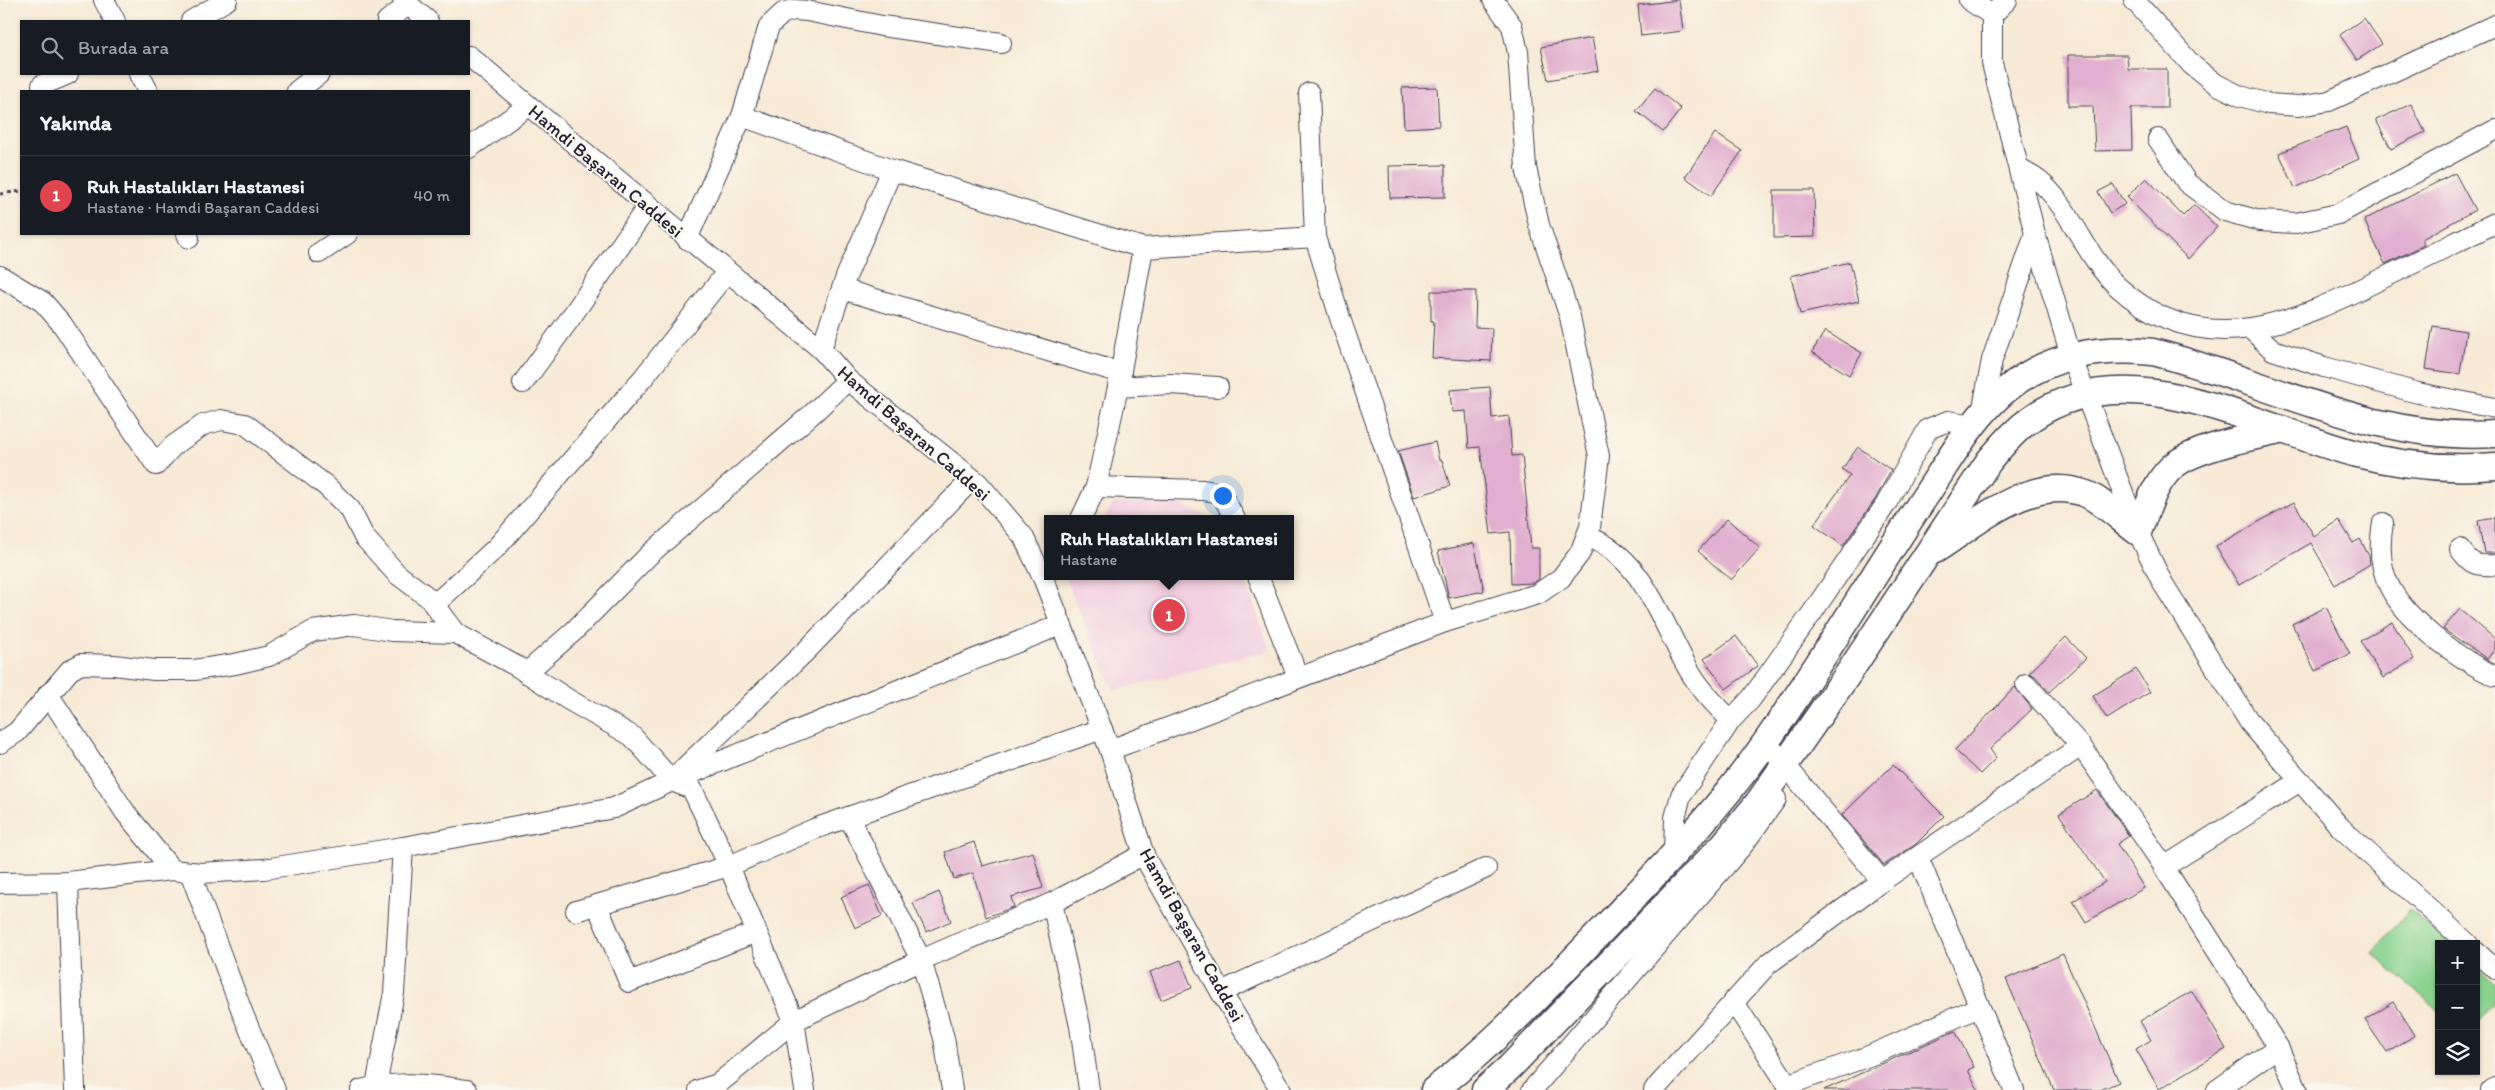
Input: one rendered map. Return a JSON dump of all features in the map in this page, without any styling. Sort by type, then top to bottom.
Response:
[{"type":"main road","points":[[1434,1090],[1474,1059],[1519,1017],[1674,854],[1733,786],[1766,742],[1876,570],[1978,419],[2007,389],[2030,373],[2071,356],[2096,350],[2123,349],[2153,352],[2348,417],[2440,434],[2495,434]]},
{"type":"main road","points":[[1485,1090],[1524,1053],[1724,844],[1789,770],[1989,461],[2010,437],[2032,418],[2060,402],[2085,394],[2110,390],[2142,390],[2286,430],[2351,453],[2387,461],[2434,467],[2495,466]]},
{"type":"main road","points":[[1928,554],[2000,508],[2032,492],[2058,487],[2088,494],[2138,532],[2153,494],[2172,467],[2199,452],[2224,444],[2286,430]]},
{"type":"street","points":[[104,0],[114,20]]},
{"type":"street","points":[[193,20],[227,0]]},
{"type":"street","points":[[1110,750],[1446,622],[1538,594],[1562,578],[1580,553],[1588,537],[1599,456],[1570,318],[1539,225],[1526,168],[1518,52],[1512,26],[1493,0]]},
{"type":"street","points":[[1969,0],[1992,15]]},
{"type":"street","points":[[2007,0],[1992,15],[1992,63],[2035,234],[2071,356],[2138,532],[2162,582],[2250,723],[2341,828],[2464,940]]},
{"type":"street","points":[[2137,1],[2192,64],[2216,84],[2240,96],[2269,104],[2299,106],[2329,101],[2495,25]]},
{"type":"street","points":[[388,20],[406,2],[427,20]]},
{"type":"street","points":[[687,239],[742,116],[769,26],[775,18],[789,11],[807,11],[882,26],[1001,43]]},
{"type":"street","name":"Hamdi Başaran Caddesi","points":[[470,57],[820,350],[848,380],[972,479],[1023,536],[1044,573]]},
{"type":"street","points":[[42,85],[66,75]]},
{"type":"street","points":[[140,75],[147,90]]},
{"type":"street","points":[[298,90],[318,75]]},
{"type":"street","points":[[1309,93],[1315,237],[1340,321],[1446,622]]},
{"type":"street","points":[[470,147],[528,106]]},
{"type":"street","points":[[742,116],[892,170],[1143,248],[1315,237]]},
{"type":"street","points":[[2158,139],[2187,183],[2225,210],[2260,221],[2296,223],[2338,214],[2495,130]]},
{"type":"street","points":[[2019,169],[2039,181],[2057,201],[2093,259],[2104,273],[2133,299],[2173,320],[2195,327],[2234,331],[2284,322],[2345,297],[2495,223]]},
{"type":"street","points":[[820,350],[842,289],[892,170]]},
{"type":"street","points":[[523,383],[570,320],[648,206]]},
{"type":"street","points":[[1674,854],[1675,818],[1681,795],[1730,720],[1751,699],[1886,504],[1928,429],[1948,422],[1978,419],[1992,360],[2035,234]]},
{"type":"street","points":[[319,253],[345,235]]},
{"type":"street","points":[[1083,515],[1096,487],[1119,380],[1143,248]]},
{"type":"street","points":[[434,605],[497,547],[642,378],[727,272]]},
{"type":"street","points":[[0,276],[43,302],[62,324],[156,465],[173,446],[203,425],[221,420],[245,424],[325,485],[350,509],[364,537],[396,574],[429,598],[455,633],[632,736],[672,781],[692,789],[729,866],[794,1021],[806,1090]]},
{"type":"street","points":[[842,289],[1119,380],[1218,387]]},
{"type":"street","points":[[2250,329],[2273,350],[2324,367],[2418,393],[2495,408]]},
{"type":"street","points":[[526,673],[574,632],[652,553],[812,414],[848,380]]},
{"type":"street","points":[[672,781],[808,649],[972,479]]},
{"type":"street","points":[[1096,487],[1203,490],[1221,493],[1233,515]]},
{"type":"street","points":[[2383,523],[2380,554],[2383,572],[2391,592],[2401,607],[2459,657],[2495,676]]},
{"type":"street","points":[[1588,537],[1603,542],[1624,559],[1648,592],[1689,671],[1708,698],[1730,720]]},
{"type":"street","points":[[2460,549],[2467,558],[2478,566],[2495,565]]},
{"type":"street","name":"Hamdi Başaran Caddesi","points":[[1047,580],[1060,625],[1110,750],[1144,854],[1221,992],[1281,1090]]},
{"type":"street","points":[[1260,580],[1298,677]]},
{"type":"street","points":[[0,743],[17,732],[70,670],[81,664],[114,665],[154,670],[194,670],[269,656],[314,631],[354,625],[392,631],[455,633]]},
{"type":"street","points":[[0,883],[68,882],[181,871],[264,869],[403,847],[614,808],[672,781],[1060,625]]},
{"type":"street","points":[[2026,684],[2081,746],[2164,867],[2278,1047],[2297,1090]]},
{"type":"street","points":[[48,694],[125,812],[181,871],[274,1090]]},
{"type":"street","points":[[576,911],[729,866],[814,829],[1102,729]]},
{"type":"street","points":[[1766,742],[1882,881]]},
{"type":"street","points":[[1654,1090],[1768,964],[1882,881],[2081,746]]},
{"type":"street","points":[[1532,1090],[1737,852],[1789,770]]},
{"type":"street","points":[[2164,867],[2300,781]]},
{"type":"street","points":[[849,817],[921,960],[944,1038],[952,1090]]},
{"type":"street","points":[[403,847],[394,993],[369,1088],[414,1084],[468,1090]]},
{"type":"street","points":[[699,1090],[718,1084],[794,1021],[921,960],[1052,903],[1144,854]]},
{"type":"street","points":[[1918,858],[2014,1090]]},
{"type":"street","points":[[1221,992],[1486,868]]},
{"type":"street","points":[[68,882],[75,1090]]},
{"type":"street","points":[[1052,903],[1080,1026],[1089,1090]]},
{"type":"street","points":[[597,905],[629,982],[756,932]]},
{"type":"street","points":[[2480,956],[2495,969]]},
{"type":"street","points":[[1733,1001],[1789,1087],[1869,1056],[1980,1006]]},
{"type":"street","points":[[2217,1090],[2278,1047]]},
{"type":"street","points":[[2491,1090],[2495,1088]]},
{"type":"path","points":[[0,194],[20,191]]},
{"type":"shaded area","points":[[1174,502],[1204,515],[1106,515],[1113,504]]},
{"type":"shaded area","points":[[1066,580],[1244,580],[1270,650],[1114,691]]},
{"type":"green space","points":[[2410,909],[2445,940],[2435,940],[2435,1008],[2372,953]]},
{"type":"green space","points":[[2480,970],[2495,983],[2495,1002],[2480,1019]]},
{"type":"building","points":[[1679,0],[1683,31],[1641,36],[1638,5]]},
{"type":"building","points":[[2364,18],[2382,44],[2357,60],[2340,35]]},
{"type":"building","points":[[1592,38],[1598,71],[1548,80],[1541,47]]},
{"type":"building","points":[[2068,55],[2127,55],[2128,69],[2167,69],[2167,108],[2131,108],[2132,150],[2095,151],[2093,106],[2068,106]]},
{"type":"building","points":[[1437,87],[1439,126],[1404,128],[1402,88]]},
{"type":"building","points":[[1655,88],[1681,109],[1663,132],[1636,111]]},
{"type":"building","points":[[2411,104],[2425,132],[2391,149],[2376,120]]},
{"type":"building","points":[[2346,127],[2359,159],[2295,188],[2279,153]]},
{"type":"building","points":[[1715,133],[1742,151],[1711,196],[1685,177]]},
{"type":"building","points":[[1445,165],[1445,197],[1390,198],[1389,166]]},
{"type":"building","points":[[2455,173],[2475,210],[2422,239],[2424,245],[2385,264],[2364,220]]},
{"type":"building","points":[[2146,178],[2183,216],[2194,205],[2217,227],[2188,259],[2127,197]]},
{"type":"building","points":[[2113,184],[2125,204],[2110,213],[2098,192]]},
{"type":"building","points":[[1774,190],[1814,190],[1815,237],[1774,238]]},
{"type":"building","points":[[1850,262],[1859,301],[1800,314],[1791,276]]},
{"type":"building","points":[[1431,291],[1476,291],[1475,327],[1492,328],[1491,361],[1432,358],[1434,321],[1431,321]]},
{"type":"building","points":[[2433,326],[2466,331],[2460,374],[2426,369]]},
{"type":"building","points":[[1825,331],[1862,353],[1849,375],[1812,352]]},
{"type":"building","points":[[1490,387],[1492,418],[1509,416],[1512,456],[1522,455],[1531,548],[1539,548],[1539,579],[1533,583],[1511,584],[1510,532],[1491,534],[1480,447],[1469,448],[1466,411],[1452,412],[1450,390]]},
{"type":"building","points":[[1435,442],[1439,460],[1442,460],[1450,486],[1414,497],[1398,451]]},
{"type":"building","points":[[1858,447],[1891,470],[1876,498],[1843,546],[1814,525],[1850,475],[1842,469]]},
{"type":"building","points":[[2294,502],[2314,536],[2339,520],[2353,543],[2360,539],[2369,556],[2370,564],[2335,585],[2311,543],[2239,585],[2216,546]]},
{"type":"building","points":[[2495,518],[2495,553],[2484,553],[2478,521]]},
{"type":"building","points":[[1727,519],[1760,548],[1731,580],[1698,551]]},
{"type":"building","points":[[1474,543],[1484,591],[1449,598],[1438,551]]},
{"type":"building","points":[[2326,607],[2350,654],[2315,671],[2292,624]]},
{"type":"building","points":[[2460,609],[2495,639],[2495,649],[2487,659],[2443,629]]},
{"type":"building","points":[[2392,622],[2414,659],[2383,678],[2360,641]]},
{"type":"building","points":[[1736,636],[1758,666],[1726,689],[1704,659]]},
{"type":"building","points":[[2066,637],[2086,658],[2049,692],[2035,676],[2029,673]]},
{"type":"building","points":[[2136,669],[2150,692],[2107,719],[2093,696]]},
{"type":"building","points":[[2015,687],[2032,709],[1990,749],[1996,758],[1980,774],[1955,750]]},
{"type":"building","points":[[1893,765],[1944,816],[1916,844],[1884,865],[1842,815]]},
{"type":"building","points":[[2097,790],[2129,836],[2117,844],[2144,888],[2086,922],[2073,901],[2105,882],[2059,814]]},
{"type":"building","points":[[974,842],[982,866],[1033,852],[1043,888],[1011,897],[1014,907],[986,917],[973,873],[954,879],[945,852]]},
{"type":"building","points":[[869,885],[882,916],[855,928],[841,897]]},
{"type":"building","points":[[939,892],[951,921],[926,932],[913,903]]},
{"type":"building","points":[[2063,954],[2119,1082],[2100,1090],[2054,1090],[2006,979]]},
{"type":"building","points":[[1181,960],[1192,988],[1161,1000],[1150,972]]},
{"type":"building","points":[[2192,991],[2226,1049],[2159,1089],[2136,1049],[2151,1040],[2140,1021]]},
{"type":"building","points":[[2394,1002],[2415,1035],[2387,1053],[2365,1020]]},
{"type":"building","points":[[1955,1031],[1974,1067],[1968,1070],[1978,1090],[1824,1090]]},
{"type":"place","name":"Ruh Hastalıkları Hastanesi","points":[[1169,615]]}]
